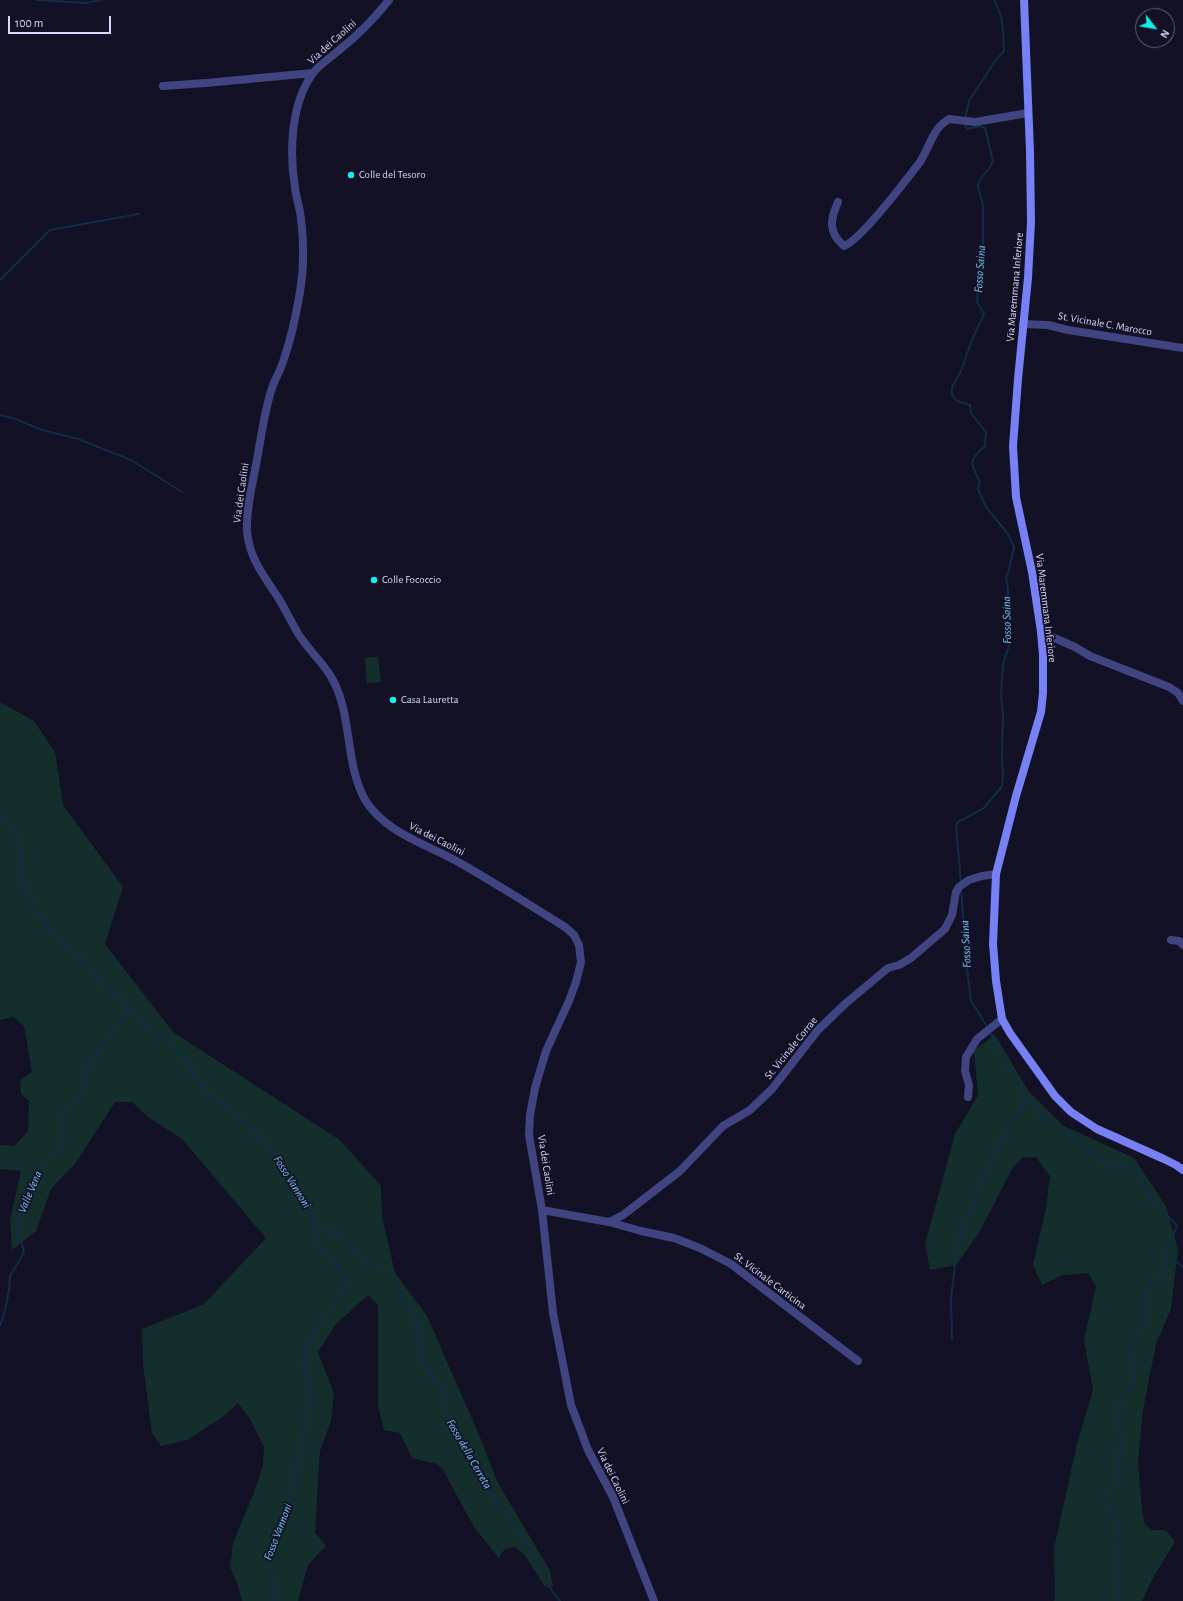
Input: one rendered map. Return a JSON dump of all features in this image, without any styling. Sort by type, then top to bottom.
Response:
[{"type":"main road","name":"Via Maremmana Inferiore","points":[[1024,0],[1031,212],[1028,278],[1013,446],[1016,497],[1032,572],[1041,632],[1043,655],[1043,693],[1041,712],[1016,796],[996,874],[993,954],[1002,1019],[1010,1033],[1055,1096],[1071,1112],[1096,1129],[1164,1159],[1183,1170]]},
{"type":"street","name":"Via dei Caolini","points":[[389,0],[358,34],[324,61],[313,73],[303,92],[296,113],[292,160],[295,190],[299,202],[302,221],[304,257],[301,288],[295,323],[272,390],[268,407],[247,516],[247,532],[250,547],[263,576],[301,637],[330,675],[337,688],[348,728],[353,764],[359,785],[365,799],[372,809],[405,836],[447,855],[565,927],[574,935],[579,945],[581,962],[576,982],[546,1051],[535,1088],[530,1115],[529,1135],[542,1210],[553,1313],[571,1405],[588,1450],[613,1497],[654,1601]]},
{"type":"street","points":[[163,86],[313,73]]},
{"type":"street","points":[[838,202],[834,210],[831,228],[834,236],[844,246],[850,244],[864,230],[906,180],[920,161],[939,126],[949,119],[975,122],[1028,113]]},
{"type":"street","name":"St. Vicinale C. Marocco","points":[[1023,324],[1048,325],[1068,330],[1183,348]]},
{"type":"street","points":[[1041,632],[1064,641],[1097,659],[1169,687],[1178,693],[1183,701]]},
{"type":"street","name":"St. Vicinale Corrae","points":[[609,1222],[624,1215],[680,1171],[723,1126],[750,1110],[772,1089],[818,1030],[845,1004],[888,968],[899,965],[911,958],[945,930],[952,915],[956,892],[959,887],[969,880],[996,874]]},
{"type":"street","points":[[1171,940],[1179,941],[1183,945]]},
{"type":"street","points":[[968,1097],[969,1085],[965,1071],[966,1057],[977,1039],[1002,1019]]},
{"type":"street","name":"St. Vicinale Carticina","points":[[542,1210],[609,1222],[674,1238],[700,1248],[731,1264],[858,1361]]},
{"type":"green space","points":[[378,657],[381,682],[367,683],[365,658]]},
{"type":"green space","points":[[0,702],[34,721],[55,752],[63,805],[123,887],[105,944],[173,1032],[340,1140],[381,1186],[382,1217],[395,1273],[427,1316],[480,1437],[497,1481],[550,1571],[553,1586],[545,1587],[524,1554],[514,1547],[504,1550],[499,1558],[474,1527],[442,1468],[436,1464],[412,1458],[400,1433],[384,1430],[378,1407],[378,1305],[368,1295],[336,1324],[318,1352],[334,1394],[331,1421],[320,1451],[315,1532],[326,1546],[308,1565],[298,1601],[242,1601],[238,1586],[230,1567],[233,1543],[255,1490],[263,1465],[264,1447],[250,1419],[238,1403],[223,1417],[187,1440],[161,1446],[152,1433],[143,1365],[142,1329],[204,1304],[266,1238],[182,1139],[148,1117],[132,1102],[115,1102],[75,1164],[51,1189],[36,1231],[12,1250],[10,1220],[21,1171],[0,1169],[0,1145],[14,1146],[28,1131],[29,1101],[21,1094],[20,1080],[32,1072],[24,1026],[14,1017],[0,1020]]},
{"type":"green space","points":[[995,1035],[1029,1092],[1064,1126],[1134,1158],[1166,1206],[1178,1250],[1171,1309],[1156,1344],[1143,1410],[1138,1462],[1142,1511],[1145,1525],[1152,1530],[1166,1530],[1175,1542],[1154,1576],[1142,1601],[1054,1601],[1054,1548],[1077,1444],[1093,1390],[1084,1340],[1096,1287],[1088,1273],[1063,1275],[1042,1285],[1033,1265],[1046,1208],[1050,1176],[1036,1157],[1022,1158],[1012,1169],[979,1233],[956,1265],[930,1270],[925,1244],[955,1134],[978,1095],[974,1050]]},
{"type":"waterway","points":[[37,0],[86,3],[101,0]]},
{"type":"waterway","name":"Fosso Saina","points":[[965,119],[969,101],[995,61],[1004,51],[1003,30],[1000,13],[994,0]]},
{"type":"waterway","name":"Fosso Saina","points":[[961,883],[956,826],[958,822],[984,808],[1002,786],[1003,715],[1001,696],[1003,664],[1010,643],[1008,623],[1008,588],[1006,578],[1014,547],[1008,534],[986,507],[978,489],[980,482],[972,462],[976,455],[985,446],[986,432],[971,413],[970,405],[957,401],[952,395],[952,387],[960,373],[984,314],[977,302],[983,252],[983,205],[978,186],[980,180],[993,161],[985,128],[980,126],[967,129],[965,124]]},
{"type":"waterway","points":[[0,280],[50,230],[139,214]]},
{"type":"waterway","points":[[0,415],[13,418],[42,430],[78,439],[131,460],[182,492]]},
{"type":"waterway","name":"Fosso Vannoni","points":[[0,815],[15,831],[21,849],[21,873],[26,890],[48,929],[81,958],[100,983],[121,997],[136,1020],[175,1045],[206,1092],[252,1128],[281,1161],[313,1215],[314,1235],[319,1248],[342,1270],[346,1280],[343,1291],[323,1319],[306,1350],[304,1361],[312,1400],[299,1447],[290,1508],[281,1533],[265,1567],[276,1581],[277,1601]]},
{"type":"waterway","name":"Fosso Saina","points":[[961,888],[964,927],[967,942],[966,961],[971,1001],[988,1028]]},
{"type":"waterway","name":"Valle Vena","points":[[0,1326],[9,1291],[10,1276],[24,1251],[19,1235],[18,1219],[42,1165],[55,1156],[64,1139],[63,1117],[83,1093],[91,1060],[129,1011]]},
{"type":"waterway","points":[[990,1032],[994,1040],[997,1053],[1020,1085],[1028,1101],[1047,1121],[1080,1142],[1105,1163],[1129,1165],[1140,1172],[1140,1177],[1150,1197],[1177,1226],[1166,1254],[1164,1270],[1159,1279],[1144,1290],[1146,1306],[1145,1323],[1138,1338],[1128,1351],[1134,1369],[1133,1383],[1122,1398],[1116,1414],[1122,1442],[1119,1457],[1118,1484],[1112,1488],[1107,1499],[1119,1526],[1115,1561],[1119,1601]]},
{"type":"waterway","points":[[952,1338],[951,1299],[958,1240],[964,1229],[988,1166],[1005,1132],[1019,1111],[1026,1096]]},
{"type":"waterway","name":"Fosso della Cerreta","points":[[313,1223],[337,1236],[362,1258],[380,1268],[385,1272],[401,1293],[421,1333],[422,1359],[427,1371],[444,1391],[447,1414],[456,1427],[469,1456],[486,1486],[525,1542],[552,1591],[560,1601]]},
{"type":"waterway","name":"Fosso Saina","points":[[1167,1254],[1183,1267]]},
{"type":"place","name":"Colle del Tesoro","points":[[351,175]]},
{"type":"place","name":"Colle Fococcio","points":[[374,580]]},
{"type":"place","name":"Casa Lauretta","points":[[393,700]]}]
